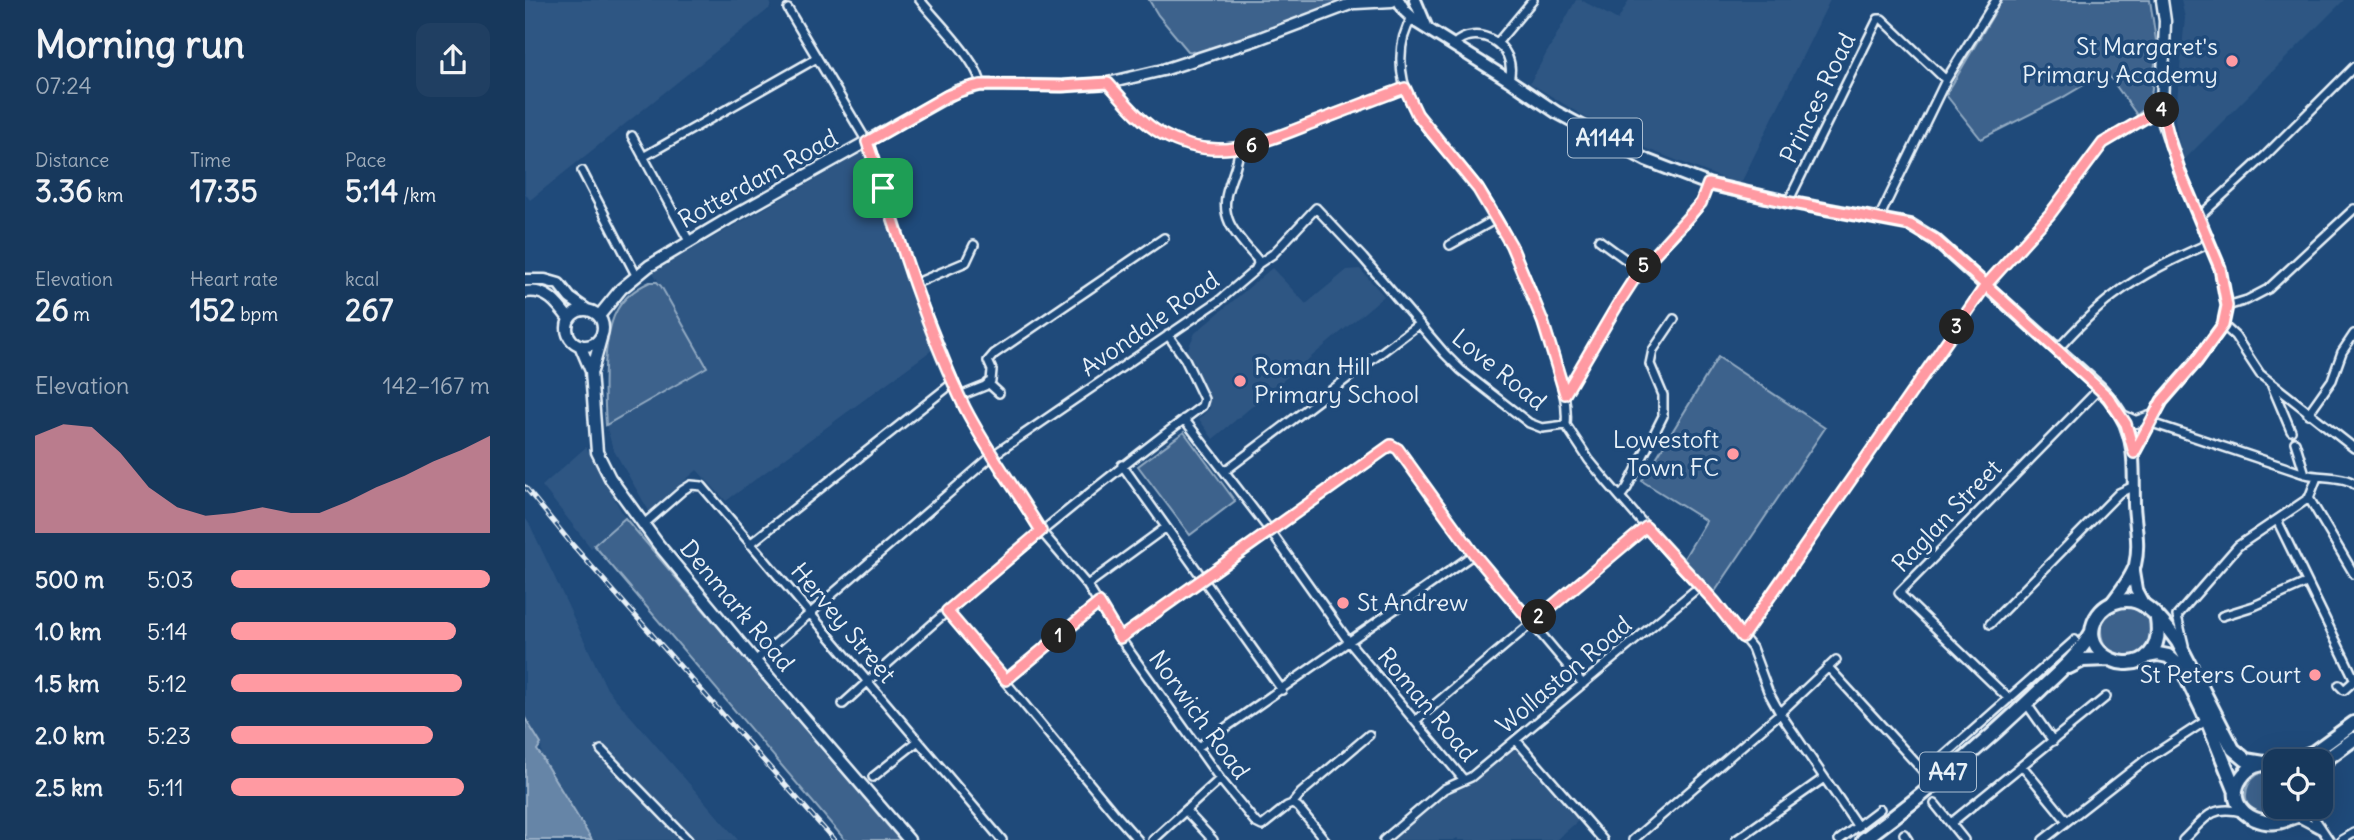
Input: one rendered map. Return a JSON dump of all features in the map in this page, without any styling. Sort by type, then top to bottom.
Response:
[{"type":"highway","points":[[2236,792],[2195,692],[2178,662],[2158,653],[2138,662],[2125,664],[2109,659],[2099,650],[2092,632],[2103,608],[2112,602],[2129,601],[2144,605],[2172,633],[2232,749],[2246,760],[2263,763]]},
{"type":"highway","points":[[2147,656],[2157,641],[2157,619]]},
{"type":"highway","name":"A47","points":[[1866,839],[2026,704],[2084,646],[2092,632]]},
{"type":"highway","name":"A47","points":[[2059,671],[2083,660],[2109,659]]},
{"type":"highway","points":[[2317,749],[2354,723]]},
{"type":"highway","points":[[2333,754],[2354,739]]},
{"type":"highway","points":[[2263,765],[2251,767],[2238,784],[2236,800],[2242,812],[2258,829],[2286,827],[2292,819]]},
{"type":"main road","name":"A1144","points":[[1395,0],[1412,18],[1556,112],[1646,160],[1708,184],[1879,218],[1923,231],[2100,388],[2126,424],[2134,453],[2137,548],[2133,572],[2136,590],[2144,605]]},
{"type":"main road","points":[[1415,0],[1427,28]]},
{"type":"main road","name":"A1144","points":[[2112,602],[2133,572]]},
{"type":"street","points":[[919,0],[970,61],[978,73],[981,85]]},
{"type":"street","name":"Rotterdam Road","points":[[599,316],[636,275],[689,241],[957,91],[981,85],[1062,86],[1108,83],[1163,70],[1358,1],[1395,0]]},
{"type":"street","points":[[1498,43],[1533,0]]},
{"type":"street","points":[[1879,218],[1946,80],[1996,0]]},
{"type":"street","points":[[2134,453],[2150,420],[2223,325],[2227,306],[2220,268],[2170,143],[2162,108],[2165,21],[2162,0]]},
{"type":"street","name":"Norwich Road","points":[[787,9],[867,142],[914,284],[960,396],[992,456],[1041,531],[1087,585],[1120,638],[1220,779],[1259,825],[1266,824],[1292,804]]},
{"type":"street","points":[[1412,18],[1403,37],[1400,54],[1405,88],[1417,114],[1478,189],[1511,245],[1543,322],[1565,394],[1566,425]]},
{"type":"street","name":"Princes Road","points":[[1788,202],[1878,19],[1882,19],[1946,80]]},
{"type":"street","points":[[1403,37],[1418,28],[1427,28]]},
{"type":"street","points":[[1453,45],[1459,38],[1469,36],[1498,43],[1504,47],[1510,59],[1512,71],[1509,79]]},
{"type":"street","points":[[643,157],[817,58]]},
{"type":"street","points":[[2199,217],[2354,68]]},
{"type":"street","points":[[1108,83],[1143,120],[1163,135],[1203,148],[1257,145],[1405,88]]},
{"type":"street","points":[[1742,637],[1986,285],[2050,214],[2103,143],[2162,108]]},
{"type":"street","points":[[632,136],[689,241]]},
{"type":"street","points":[[1239,148],[1226,194],[1227,219],[1258,264]]},
{"type":"street","points":[[582,171],[636,275]]},
{"type":"street","points":[[1565,394],[1640,270],[1701,203],[1708,184]]},
{"type":"street","name":"Avondale Road","points":[[755,661],[992,456],[1220,300],[1255,270],[1258,264],[1273,254],[1316,208]]},
{"type":"street","name":"Love Road","points":[[1316,208],[1461,370],[1529,423],[1542,428],[1566,425],[1589,460],[1700,586],[1755,654],[1768,691],[1780,713],[1858,827]]},
{"type":"street","points":[[2227,306],[2247,300],[2268,289],[2354,209]]},
{"type":"street","points":[[2348,215],[2354,222]]},
{"type":"street","points":[[1450,245],[1496,219]]},
{"type":"street","points":[[960,396],[988,383],[993,374],[988,362],[994,354],[1164,238]]},
{"type":"street","points":[[1599,240],[1640,270]]},
{"type":"street","points":[[2057,350],[2084,321],[2114,295],[2163,265],[2210,243]]},
{"type":"street","points":[[914,284],[966,262],[974,245]]},
{"type":"street","points":[[525,280],[545,280],[559,284],[571,298],[599,316],[603,326],[601,337],[592,345],[580,345],[570,338],[567,326],[569,319],[581,310],[588,310]]},
{"type":"street","points":[[525,292],[539,291],[549,296],[569,319]]},
{"type":"street","points":[[1620,497],[1663,416],[1663,395],[1650,364],[1653,350],[1674,319]]},
{"type":"street","points":[[1225,471],[1419,324]]},
{"type":"street","points":[[2223,325],[2235,336],[2253,367],[2272,386],[2352,443]]},
{"type":"street","points":[[2308,414],[2332,380],[2342,352],[2354,334]]},
{"type":"street","points":[[843,704],[1041,531],[1204,402],[1185,359],[1168,335]]},
{"type":"street","name":"Denmark Road","points":[[591,371],[601,337]]},
{"type":"street","name":"Denmark Road","points":[[580,345],[591,371],[597,452],[611,478],[644,524],[755,661],[909,840]]},
{"type":"street","points":[[750,544],[954,382]]},
{"type":"street","points":[[988,383],[999,393]]},
{"type":"street","points":[[2272,386],[2291,431]]},
{"type":"street","name":"Raglan Street","points":[[2009,699],[1899,593],[2100,388]]},
{"type":"street","points":[[2120,415],[2136,422],[2150,420],[2305,474],[2350,480],[2354,484]]},
{"type":"street","name":"Roman Road","points":[[1184,419],[1271,532],[1349,642],[1464,780]]},
{"type":"street","points":[[2295,442],[2305,474]]},
{"type":"street","points":[[1120,638],[1391,445],[1398,449],[1474,554],[1583,684]]},
{"type":"street","points":[[1122,466],[1282,690]]},
{"type":"street","points":[[2187,660],[2177,616],[2238,546],[2309,498],[2317,477]]},
{"type":"street","name":"Hervey Street","points":[[644,524],[683,490],[691,485],[702,486],[1002,840]]},
{"type":"street","points":[[1990,624],[2119,493],[2134,486]]},
{"type":"street","points":[[2309,498],[2354,575]]},
{"type":"street","points":[[2277,520],[2354,680],[2344,690],[2339,685]]},
{"type":"street","points":[[1415,721],[1646,527]]},
{"type":"street","points":[[1087,585],[1165,528]]},
{"type":"street","points":[[1198,747],[1474,554]]},
{"type":"street","points":[[2223,616],[2307,583]]},
{"type":"street","name":"Wollaston Road","points":[[1384,840],[1444,789],[1464,780],[1516,740],[1700,586]]},
{"type":"street","points":[[1006,680],[1099,603]]},
{"type":"street","points":[[947,611],[1138,840]]},
{"type":"street","points":[[1828,667],[1921,770],[1928,772],[2075,640]]},
{"type":"street","points":[[1633,840],[1780,713],[1836,660]]},
{"type":"street","points":[[1951,823],[2106,697]]},
{"type":"street","points":[[2026,704],[2053,741]]},
{"type":"street","points":[[2043,840],[2144,761],[2207,720]]},
{"type":"street","points":[[1325,840],[1298,807],[1292,804],[1301,793],[1369,735]]},
{"type":"street","points":[[1516,740],[1603,840]]},
{"type":"street","points":[[873,777],[918,741]]},
{"type":"street","points":[[601,750],[688,840]]},
{"type":"street","points":[[2022,766],[2067,821]]},
{"type":"street","points":[[1736,840],[1824,778]]},
{"type":"street","points":[[1153,840],[1220,779]]},
{"type":"street","points":[[1935,804],[1964,840]]},
{"type":"street","points":[[1839,840],[1881,809]]},
{"type":"street","points":[[2183,840],[2215,810],[2230,809],[2242,812]]},
{"type":"street","points":[[1186,811],[1213,840]]},
{"type":"street","points":[[2286,827],[2299,818],[2324,831]]},
{"type":"street","points":[[2316,819],[2329,840]]},
{"type":"street","points":[[2342,840],[2354,832]]},
{"type":"shaded area","points":[[525,0],[771,0],[770,8],[530,200],[525,193]]},
{"type":"shaded area","points":[[1149,0],[1346,0],[1201,53],[1188,51]]},
{"type":"shaded area","points":[[1576,0],[1581,0],[1618,20],[1629,0],[1830,0],[1740,185],[1645,148],[1588,119],[1530,83]]},
{"type":"shaded area","points":[[2002,0],[2150,0],[2157,47],[2150,104],[2137,115],[2106,72],[1981,139],[1946,95]]},
{"type":"shaded area","name":"St Margaret's Primary Academy","points":[[2181,0],[2344,0],[2182,162],[2175,120],[2185,18]]},
{"type":"shaded area","points":[[867,150],[936,347],[726,501],[697,470],[649,511],[613,449],[606,425],[707,367],[653,272]]},
{"type":"shaded area","name":"Roman Hill Primary School","points":[[1272,268],[1306,304],[1347,270],[1360,269],[1384,296],[1213,439],[1199,419],[1210,408],[1186,353],[1195,333]]},
{"type":"shaded area","points":[[650,282],[657,282],[661,286],[707,367],[606,425],[605,366],[612,321],[627,297]]},
{"type":"shaded area","name":"Lowestoft Town FC","points":[[1718,357],[1825,428],[1714,593],[1683,560],[1706,521],[1642,481]]},
{"type":"shaded area","points":[[1184,432],[1235,501],[1190,535],[1138,466]]},
{"type":"shaded area","points":[[586,447],[625,518],[591,548],[542,486]]},
{"type":"shaded area","points":[[525,518],[607,689],[738,840],[593,840],[542,760],[541,744],[525,718]]},
{"type":"shaded area","points":[[625,518],[900,840],[845,840],[594,545]]},
{"type":"shaded area","points":[[2127,605],[2137,607],[2145,613],[2151,621],[2151,641],[2145,649],[2137,655],[2127,657],[2117,655],[2109,649],[2103,641],[2101,631],[2103,621],[2109,613],[2117,607]]},
{"type":"shaded area","points":[[525,718],[541,744],[537,750],[592,840],[525,840]]},
{"type":"shaded area","points":[[1515,748],[1578,821],[1556,840],[1392,840],[1451,790],[1474,782]]},
{"type":"shaded area","points":[[2261,772],[2263,817],[2249,810],[2246,796],[2248,785]]},
{"type":"railway","points":[[525,487],[570,542],[834,840]]},
{"type":"place","name":"St Margaret's Primary Academy","points":[[2232,61]]},
{"type":"place","name":"Roman Hill Primary School","points":[[1240,381]]},
{"type":"place","name":"Lowestoft Town FC","points":[[1733,454]]},
{"type":"place","name":"St Andrew","points":[[1343,603]]},
{"type":"place","name":"St Peters Court","points":[[2315,675]]},
{"type":"route","points":[[883,188],[867,142],[957,91],[981,85],[1062,86],[1108,83],[1129,107],[1163,135],[1203,148],[1223,149],[1257,145],[1405,88],[1417,114],[1478,189],[1511,245],[1543,322],[1565,394],[1640,270],[1701,203],[1708,184],[1910,225],[1934,239],[1986,285],[2050,214],[2103,143],[2162,108],[2164,124],[2181,175],[2220,268],[2227,306],[2223,325],[2196,362],[2162,401],[2134,453],[2126,424],[2108,397],[1986,285],[1742,637],[1715,602],[1646,527],[1532,623],[1474,554],[1398,449],[1391,445],[1120,638],[1099,603],[1006,680],[947,611],[1041,531],[964,407],[914,284],[883,188]]}]
